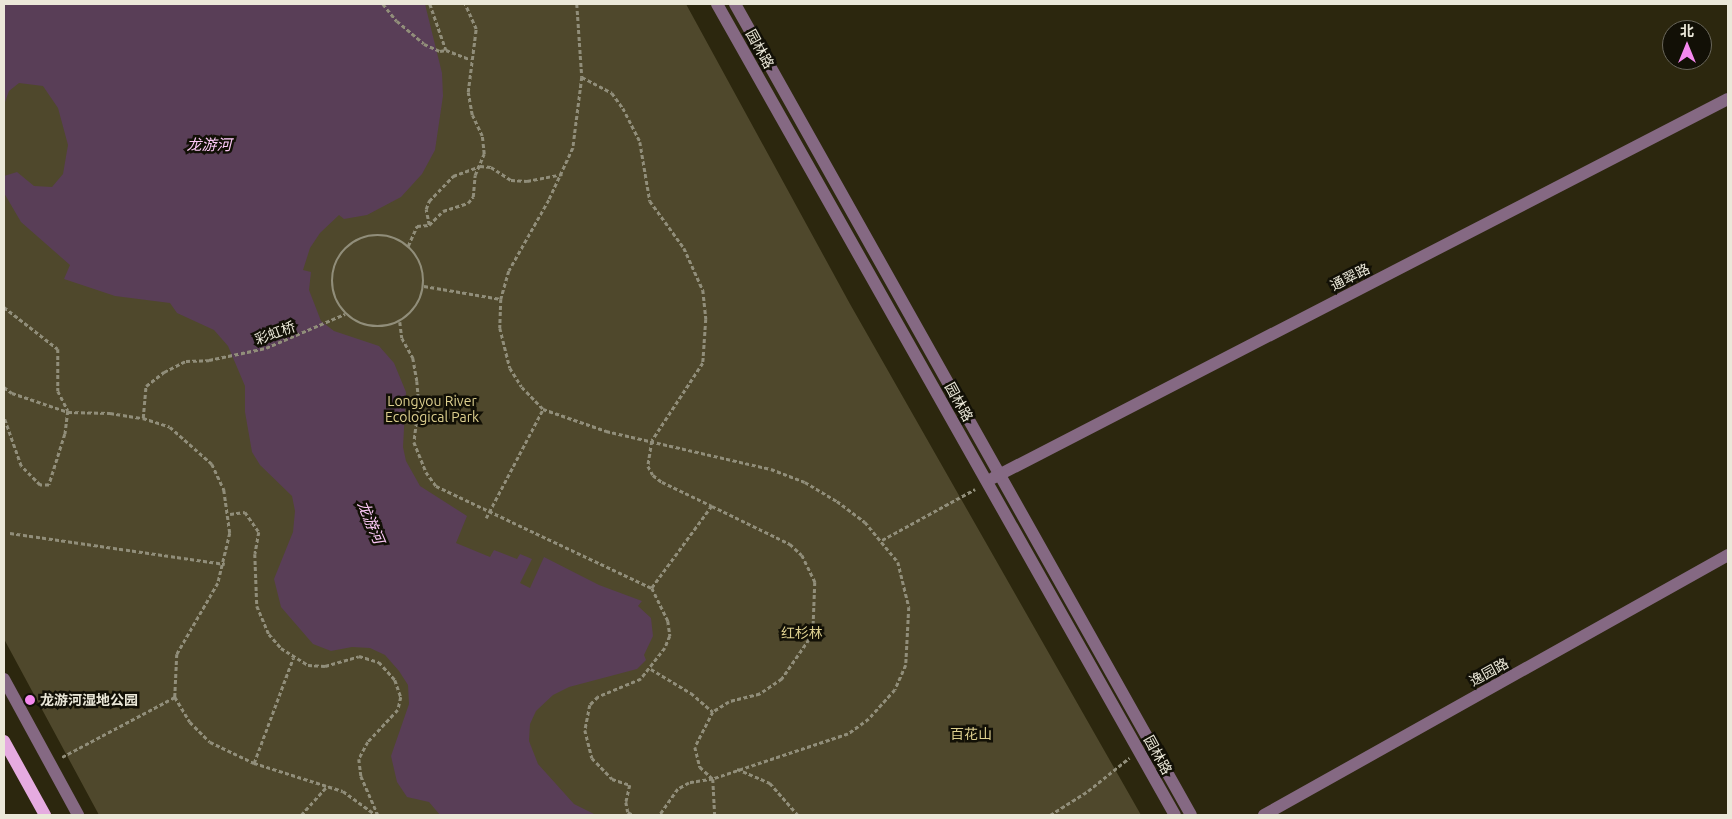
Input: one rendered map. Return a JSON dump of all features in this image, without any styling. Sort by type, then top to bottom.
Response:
[{"type":"main road","points":[[4,741],[44,815]]},
{"type":"street","name":"园林路","points":[[717,4],[1175,815]]},
{"type":"street","name":"园林路","points":[[734,4],[1191,815]]},
{"type":"street","name":"通翠路","points":[[987,482],[998,474],[1728,100]]},
{"type":"street","name":"逸园路","points":[[1264,815],[1728,555]]},
{"type":"street","points":[[4,679],[78,815]]},
{"type":"path","points":[[383,4],[397,21],[424,44],[440,51],[446,50],[470,59]]},
{"type":"path","points":[[430,4],[446,50]]},
{"type":"path","points":[[408,246],[417,226],[429,225],[443,211],[468,203],[473,197],[475,174],[484,154],[482,136],[472,115],[468,92],[470,59],[476,29],[465,4]]},
{"type":"path","points":[[577,4],[582,77],[573,148],[562,174],[509,271],[501,299],[503,349],[510,368],[522,387],[543,409],[606,431],[731,458],[805,482],[837,500],[882,540],[898,562],[909,607],[906,665],[895,690],[869,719],[848,734],[737,769],[713,779],[689,783],[678,789],[660,815]]},
{"type":"path","points":[[582,77],[605,88],[623,108],[640,142],[650,201],[687,254],[704,290],[706,319],[703,364],[652,441],[648,466],[653,475],[790,544],[802,555],[815,582],[813,634],[782,679],[760,694],[729,702],[713,712],[695,747],[700,767],[713,779],[715,815]]},
{"type":"path","points":[[429,225],[426,209],[429,201],[443,183],[480,166],[491,168],[511,180],[527,181],[562,174]]},
{"type":"path","points":[[380,235],[396,239],[408,246],[420,264],[424,286],[420,300],[400,322],[371,327],[345,314],[336,301],[332,286],[333,270],[340,256],[351,244],[365,237],[380,235]]},
{"type":"path","points":[[424,286],[501,299]]},
{"type":"path","points":[[4,307],[58,349],[58,391],[68,412],[65,434],[49,485],[40,485],[21,466],[4,418]]},
{"type":"path","name":"彩虹桥","points":[[143,418],[146,386],[164,372],[186,361],[209,360],[266,348],[345,314]]},
{"type":"path","points":[[400,322],[402,338],[413,358],[417,381],[419,403],[414,442],[426,472],[436,486],[652,588],[668,621],[670,636],[652,669],[641,679],[598,697],[590,705],[585,730],[592,758],[612,779],[630,785],[626,802],[628,812],[634,815]]},
{"type":"path","points":[[4,387],[12,393],[68,412],[143,418],[170,427],[212,464],[224,490],[230,514],[225,564],[218,583],[178,654],[174,674],[175,697],[190,722],[210,742],[254,763],[343,792],[377,815]]},
{"type":"path","points":[[486,518],[543,409]]},
{"type":"path","points":[[882,540],[987,482]]},
{"type":"path","points":[[652,588],[712,506]]},
{"type":"path","points":[[230,514],[245,512],[259,532],[255,554],[257,606],[269,634],[293,658],[308,665],[325,666],[359,656],[379,662],[395,680],[401,696],[398,710],[368,742],[359,759],[361,776],[377,815]]},
{"type":"path","points":[[10,533],[225,564]]},
{"type":"path","points":[[254,763],[293,658]]},
{"type":"path","points":[[652,669],[691,693],[713,712]]},
{"type":"path","points":[[50,763],[175,697]]},
{"type":"path","points":[[1050,815],[1088,791],[1139,750]]},
{"type":"path","points":[[737,769],[770,784],[798,815]]},
{"type":"path","points":[[300,815],[327,786]]},
{"type":"green space","name":"Longyou River Ecological Park","points":[[4,4],[686,4],[850,304],[1141,815],[99,815],[4,639]]},
{"type":"water","name":"龙游河","points":[[4,4],[425,4],[442,73],[443,96],[435,150],[422,174],[401,197],[367,215],[344,219],[339,215],[320,233],[310,248],[303,270],[311,272],[309,290],[321,321],[334,331],[379,346],[394,363],[406,392],[403,447],[406,461],[420,486],[467,516],[456,543],[490,557],[494,550],[517,559],[520,554],[532,559],[520,583],[530,588],[544,557],[599,585],[642,601],[638,606],[651,618],[653,636],[644,655],[646,660],[637,669],[569,687],[553,695],[536,711],[530,724],[529,741],[538,764],[574,804],[596,815],[440,815],[429,802],[407,797],[397,782],[391,756],[409,704],[408,685],[399,671],[385,655],[370,648],[352,647],[331,651],[313,644],[281,607],[274,579],[293,532],[295,511],[292,496],[260,465],[252,452],[245,412],[245,386],[228,346],[214,330],[177,313],[170,303],[115,296],[64,279],[70,265],[21,222],[4,193],[4,176],[17,172],[34,186],[52,187],[63,174],[68,145],[58,108],[43,86],[19,83],[9,91],[4,105]]},
{"type":"place","name":"龙游河湿地公园","points":[[30,700]]},
{"type":"park label","name":"红杉林","points":[[802,633]]},
{"type":"park label","name":"百花山","points":[[971,734]]}]
